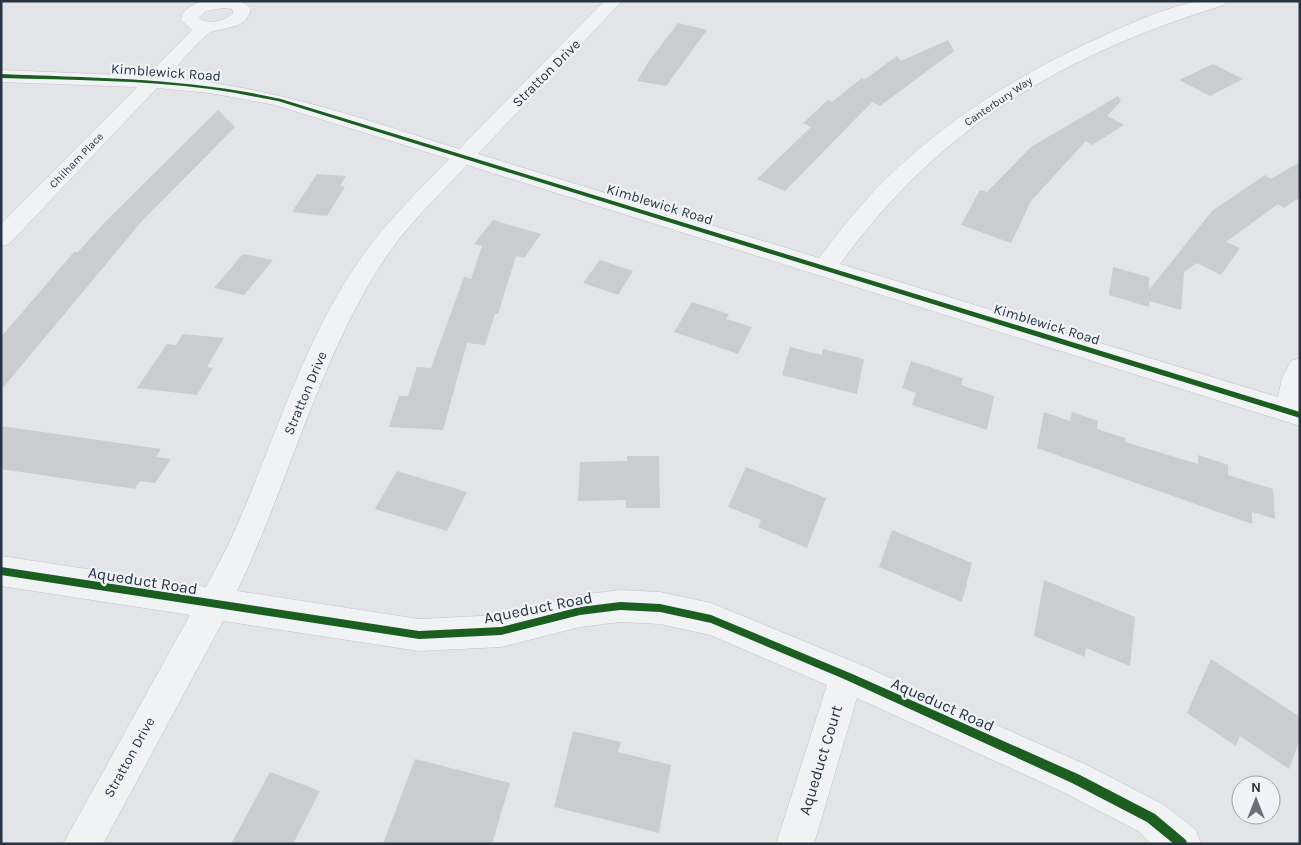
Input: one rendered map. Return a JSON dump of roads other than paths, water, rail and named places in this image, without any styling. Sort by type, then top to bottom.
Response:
[{"type":"street","name":"Stratton Drive","points":[[82,844],[213,606],[248,536],[310,375],[342,311],[371,261],[409,213],[614,1]]},
{"type":"street","name":"Canterbury Way","points":[[824,268],[875,203],[926,153],[1017,87],[1071,57],[1125,32],[1171,14],[1218,1]]},
{"type":"street","name":"Chilham Place","points":[[1,238],[205,27]]},
{"type":"street","name":"Kimblewick Road","points":[[1,76],[186,83],[249,92],[464,156],[1294,413]]},
{"type":"street","points":[[1294,413],[1295,378],[1300,368]]},
{"type":"street","name":"Aqueduct Road","points":[[1,571],[213,606],[419,635],[501,631],[580,611],[620,606],[660,608],[710,619],[847,676],[1076,779],[1151,818],[1182,844]]},
{"type":"street","name":"Aqueduct Court","points":[[795,844],[847,676]]}]
